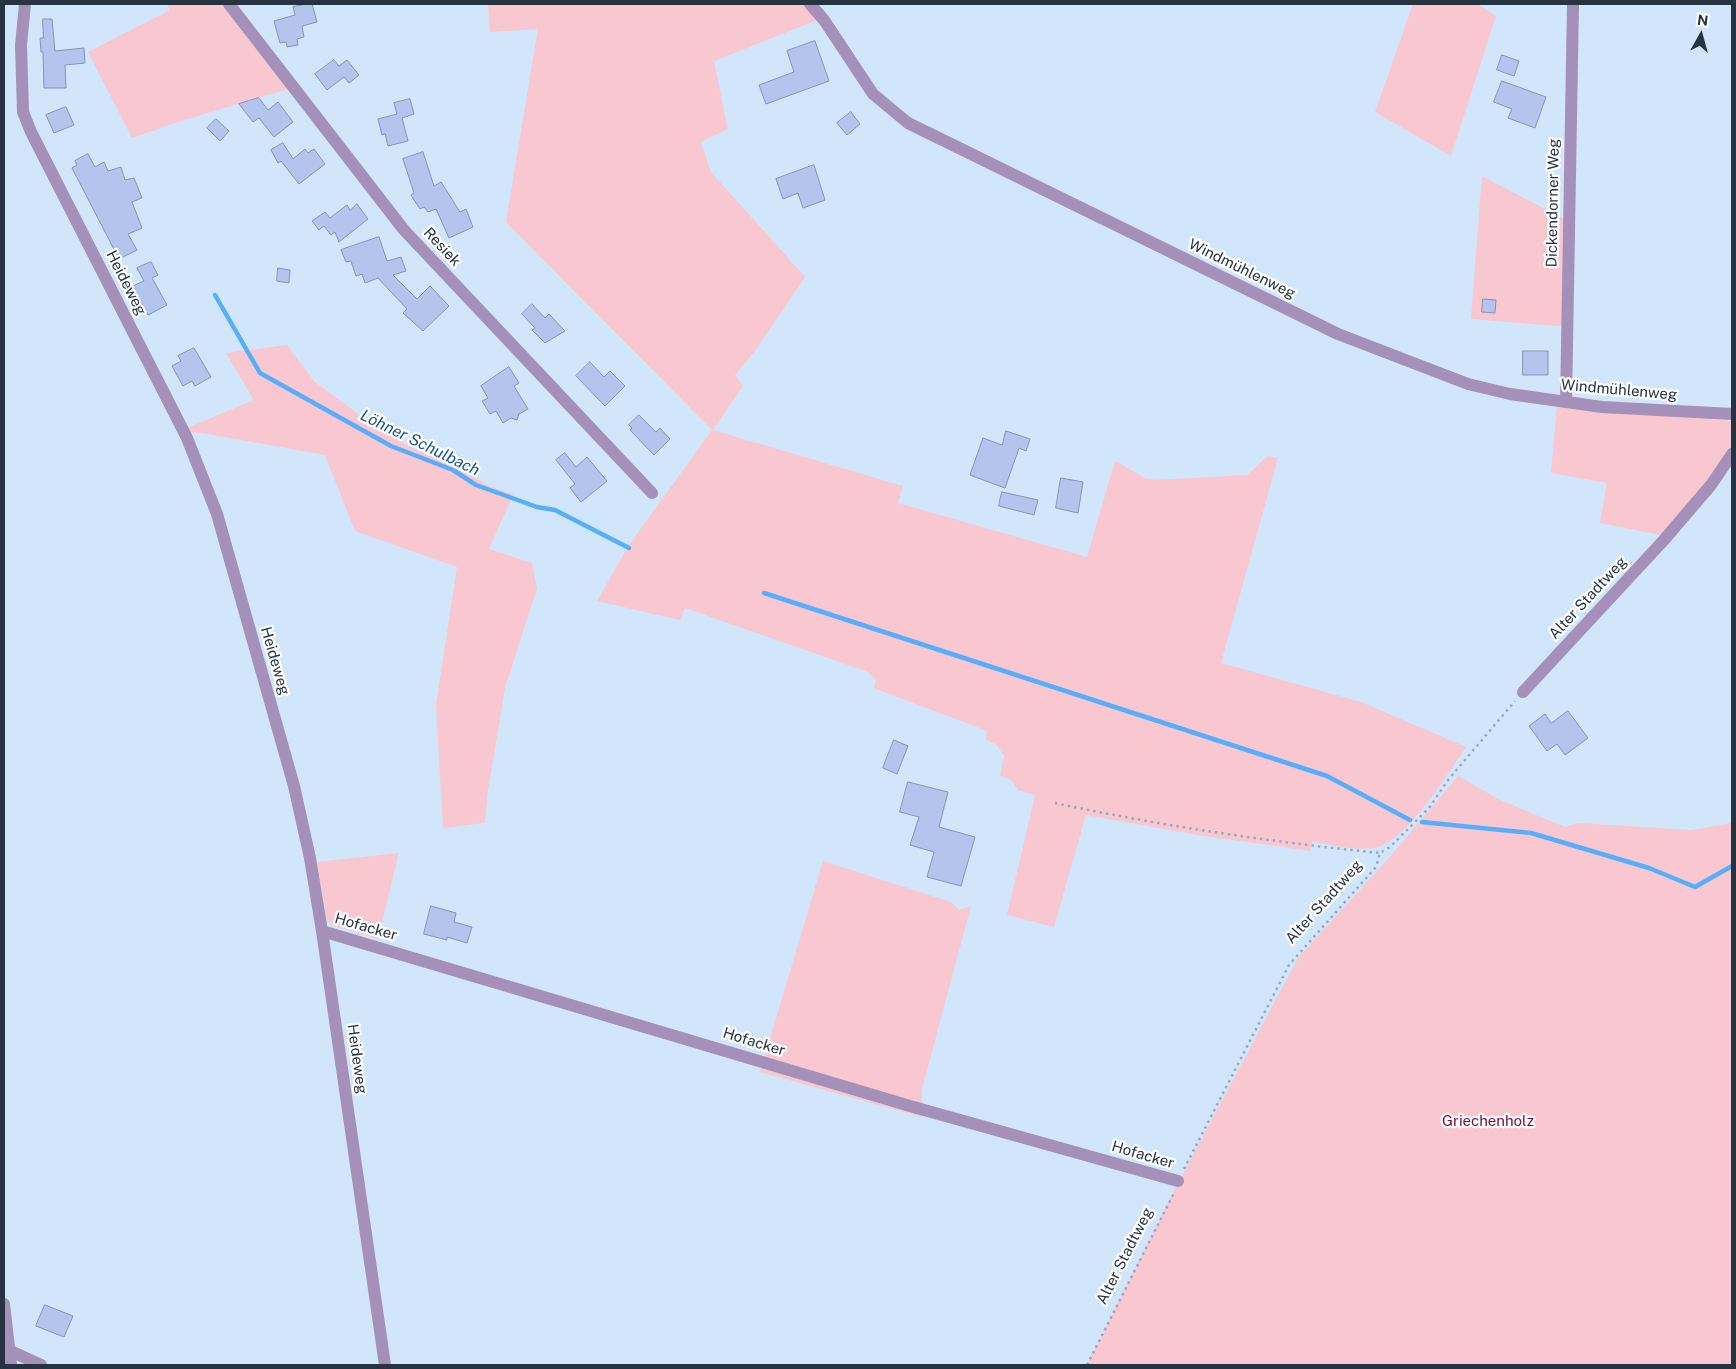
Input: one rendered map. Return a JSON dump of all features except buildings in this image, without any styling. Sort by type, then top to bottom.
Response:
[{"type":"street","name":"Heideweg","points":[[25,4],[21,45],[24,112],[35,141],[187,438],[217,514],[294,786],[310,858],[322,931],[385,1365]]},
{"type":"street","name":"Resiek","points":[[229,4],[404,230],[652,493]]},
{"type":"street","name":"Windmühlenweg","points":[[810,4],[824,20],[873,94],[908,123],[1338,334],[1468,384],[1510,394],[1602,407],[1732,414]]},
{"type":"street","name":"Dickendorner Weg","points":[[1566,402],[1573,4]]},
{"type":"street","name":"Alter Stadtweg","points":[[1523,692],[1663,540],[1710,485],[1732,454]]},
{"type":"street","name":"Hofacker","points":[[322,931],[910,1106],[1178,1182]]},
{"type":"street","points":[[4,1304],[7,1349],[12,1365]]},
{"type":"street","points":[[7,1349],[41,1365]]},
{"type":"path","name":"Alter Stadtweg","points":[[1087,1365],[1172,1200],[1178,1182],[1290,965],[1376,867],[1380,852],[1390,847],[1430,808],[1448,780],[1523,692]]},
{"type":"path","points":[[1055,803],[1196,829],[1314,846],[1380,852]]},
{"type":"green space","points":[[167,4],[221,4],[288,89],[132,138],[88,52],[170,10]]},
{"type":"green space","points":[[488,4],[803,4],[817,20],[714,61],[728,129],[701,142],[711,172],[805,277],[755,351],[735,375],[743,386],[713,430],[903,486],[898,503],[1087,557],[1115,461],[1145,478],[1156,480],[1247,475],[1268,456],[1278,458],[1221,663],[1361,702],[1466,747],[1438,789],[1412,821],[1386,844],[1374,848],[1351,848],[1312,842],[1311,851],[1197,835],[1086,815],[1054,927],[1007,915],[1035,795],[1018,790],[1011,780],[1000,775],[1004,756],[997,745],[986,740],[987,731],[874,688],[876,680],[868,672],[685,608],[680,620],[597,601],[629,545],[712,430],[506,222],[538,29],[490,32]]},
{"type":"green space","points":[[1413,4],[1478,4],[1496,16],[1451,156],[1375,112]]},
{"type":"green space","points":[[1482,176],[1572,223],[1571,327],[1471,319]]},
{"type":"green space","points":[[287,345],[315,382],[380,430],[411,447],[461,469],[487,485],[513,495],[489,549],[532,563],[537,588],[505,688],[488,790],[485,823],[443,828],[436,705],[457,567],[355,531],[325,455],[208,434],[180,431],[254,400],[226,353]]},
{"type":"green space","points":[[1557,404],[1602,410],[1732,421],[1732,448],[1707,483],[1660,535],[1600,523],[1607,483],[1551,473]]},
{"type":"green space","name":"Griechenholz","points":[[1458,776],[1500,800],[1565,827],[1578,823],[1691,830],[1732,823],[1732,1365],[1087,1365],[1177,1185],[1298,958],[1388,859]]},
{"type":"green space","points":[[399,853],[378,939],[332,925],[327,920],[317,862]]},
{"type":"green space","points":[[823,861],[951,902],[959,910],[971,906],[922,1089],[922,1101],[925,1105],[922,1117],[760,1072]]},
{"type":"waterway","name":"Löhner Schulbach","points":[[215,295],[260,373],[391,446],[453,470],[476,485],[537,507],[555,510],[629,548]]},
{"type":"waterway","points":[[764,593],[1327,776],[1410,820]]},
{"type":"waterway","points":[[1422,822],[1531,833],[1649,868],[1695,887],[1732,866]]}]
